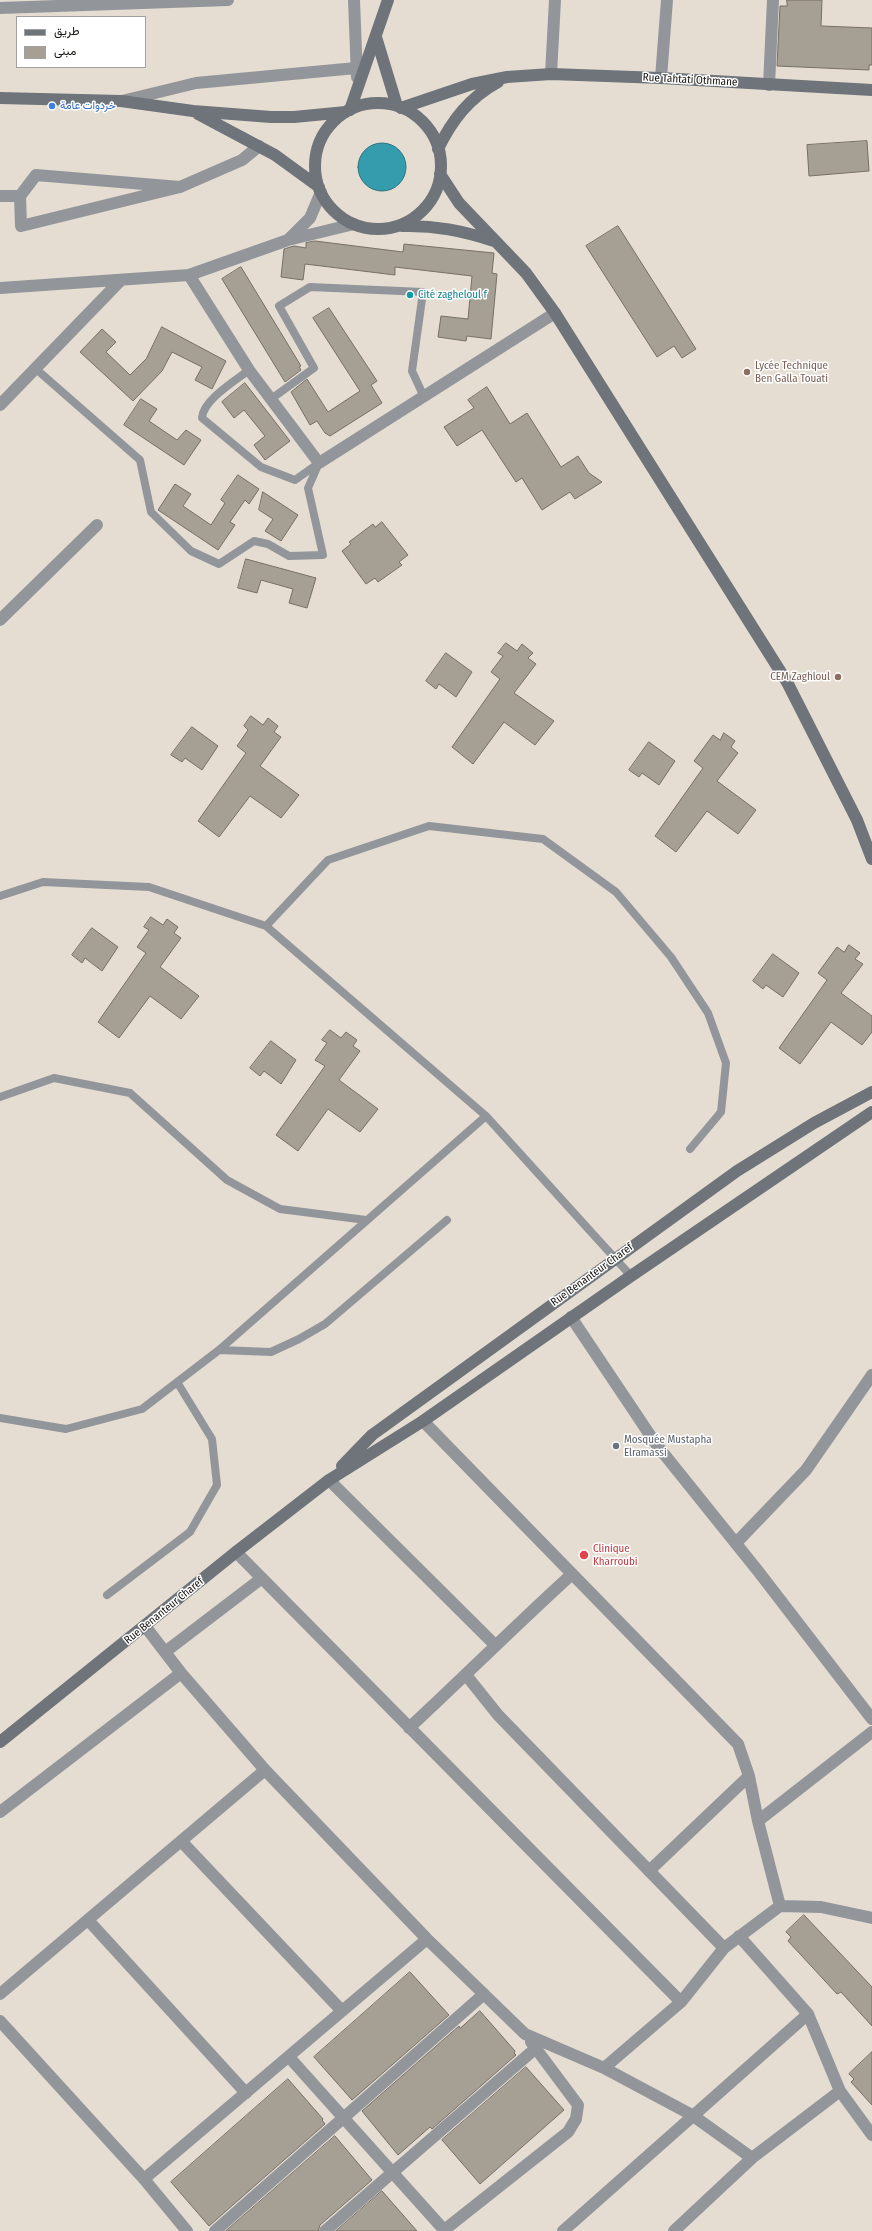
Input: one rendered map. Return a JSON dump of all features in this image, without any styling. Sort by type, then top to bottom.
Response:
[{"type":"main road","points":[[320,190],[316,170],[317,153],[321,142],[333,122],[348,111],[376,37],[388,0]]},
{"type":"main road","points":[[376,37],[399,107]]},
{"type":"main road","name":"Rue Tahtati Othmane","points":[[399,107],[448,91],[507,77],[551,74],[661,78],[872,90]]},
{"type":"main road","points":[[438,149],[447,130],[458,114],[473,99],[507,77]]},
{"type":"main road","points":[[0,98],[121,101],[193,111],[294,117],[348,111],[373,103],[399,107],[414,114],[433,136],[438,149],[440,174],[431,200],[422,211],[399,226]]},
{"type":"main road","points":[[193,111],[259,146],[320,190],[334,211],[354,224],[369,228],[384,229],[399,226],[443,228],[466,232],[496,242]]},
{"type":"main road","points":[[440,174],[459,203],[526,273],[555,313],[786,682],[857,820],[872,859]]},
{"type":"main road","name":"Rue Benanteur Charef","points":[[329,1480],[372,1435],[615,1258],[738,1171],[814,1123],[872,1092]]},
{"type":"main road","name":"Rue Benanteur Charef","points":[[0,1742],[236,1552],[329,1480],[423,1421],[571,1317],[872,1112]]},
{"type":"street","points":[[5,5],[228,0]]},
{"type":"street","points":[[354,0],[357,88]]},
{"type":"street","points":[[551,74],[555,0]]},
{"type":"street","points":[[661,78],[667,0]]},
{"type":"street","points":[[770,85],[774,0]]},
{"type":"street","points":[[121,101],[196,83],[356,68]]},
{"type":"street","points":[[180,187],[36,175],[20,196],[21,226],[180,187],[242,160],[259,146]]},
{"type":"street","points":[[288,240],[310,218],[320,190]]},
{"type":"street","points":[[0,196],[20,196]]},
{"type":"street","points":[[0,288],[189,275],[288,240],[354,224]]},
{"type":"street","points":[[189,275],[249,370],[319,463],[555,313]]},
{"type":"street","points":[[0,405],[121,280]]},
{"type":"street","points":[[0,620],[97,525]]},
{"type":"street","points":[[571,1317],[656,1444],[736,1543],[872,1719]]},
{"type":"street","points":[[736,1543],[806,1470],[872,1375]]},
{"type":"street","points":[[423,1421],[571,1575],[738,1744],[749,1776],[758,1821],[780,1906]]},
{"type":"street","points":[[329,1480],[495,1645]]},
{"type":"street","points":[[236,1552],[681,2002]]},
{"type":"street","points":[[409,1728],[466,1675],[495,1645],[571,1575]]},
{"type":"street","points":[[165,1652],[262,1578]]},
{"type":"street","points":[[145,1626],[181,1673],[265,1770],[427,1939],[525,2034],[578,2105],[576,2119],[568,2132],[444,2231],[289,2057]]},
{"type":"street","points":[[0,1812],[181,1673]]},
{"type":"street","points":[[466,1675],[498,1715],[724,1948]]},
{"type":"street","points":[[758,1821],[872,1732]]},
{"type":"street","points":[[0,1994],[265,1770]]},
{"type":"street","points":[[649,1871],[749,1776]]},
{"type":"street","points":[[181,1841],[342,2011]]},
{"type":"street","points":[[604,2068],[681,2002],[724,1948],[780,1906],[821,1907],[872,1918]]},
{"type":"street","points":[[88,1920],[246,2093]]},
{"type":"street","points":[[739,1936],[808,2014],[840,2092],[872,2135]]},
{"type":"street","points":[[144,2179],[427,1939]]},
{"type":"street","points":[[214,2231],[484,1994]]},
{"type":"street","points":[[563,2231],[692,2115],[808,2014]]},
{"type":"street","points":[[0,2021],[144,2179],[187,2231]]},
{"type":"street","points":[[525,2034],[604,2068],[692,2115],[752,2158]]},
{"type":"street","points":[[325,2231],[536,2048]]},
{"type":"street","points":[[674,2231],[752,2158],[840,2092]]},
{"type":"lane","points":[[271,399],[314,368],[279,306],[310,287],[422,292],[412,371],[424,397]]},
{"type":"lane","points":[[36,369],[140,460],[151,512],[191,551],[219,564],[254,540],[268,544],[289,556],[323,555],[308,488],[319,463]]},
{"type":"lane","points":[[249,370],[216,396],[203,410],[202,418],[261,467],[295,480],[319,463]]},
{"type":"lane","points":[[266,926],[328,860],[429,826],[543,839],[616,892],[671,957],[708,1013],[726,1063],[721,1112],[690,1149]]},
{"type":"lane","points":[[0,896],[43,882],[149,887],[266,926],[486,1116],[631,1276]]},
{"type":"lane","points":[[0,1097],[54,1078],[130,1093],[227,1180],[280,1209],[366,1220]]},
{"type":"lane","points":[[0,1418],[66,1429],[142,1409],[219,1350],[486,1116]]},
{"type":"lane","points":[[219,1350],[271,1352],[299,1339],[324,1324],[447,1220]]},
{"type":"lane","points":[[107,1595],[190,1532],[217,1485],[212,1439],[177,1382]]},
{"type":"water","points":[[377,143],[387,143],[396,147],[402,153],[406,162],[406,172],[402,181],[396,187],[387,191],[377,191],[368,187],[362,181],[358,172],[358,162],[362,153],[368,147]]},
{"type":"building","points":[[787,0],[822,0],[821,26],[872,28],[872,65],[869,65],[869,70],[777,66],[780,6],[787,6]]},
{"type":"building","points":[[867,141],[869,171],[809,176],[807,145]]},
{"type":"building","points":[[618,226],[696,349],[682,358],[674,346],[657,357],[586,246]]},
{"type":"building","points":[[315,241],[403,252],[404,244],[494,253],[492,273],[497,274],[491,339],[467,336],[466,341],[438,337],[441,316],[468,319],[472,276],[395,267],[395,275],[305,264],[303,280],[281,277],[284,249],[294,246],[306,248],[306,243]]},
{"type":"building","points":[[241,267],[301,366],[299,367],[301,370],[285,382],[222,279]]},
{"type":"building","points":[[329,308],[377,381],[371,385],[382,403],[330,436],[325,433],[317,421],[310,425],[291,392],[307,379],[328,412],[360,391],[313,318]]},
{"type":"building","points":[[162,327],[226,361],[212,389],[195,380],[202,367],[172,352],[162,371],[133,401],[80,352],[102,329],[116,342],[106,352],[130,375],[146,359]]},
{"type":"building","points":[[245,383],[290,441],[265,460],[254,445],[265,436],[244,410],[234,418],[222,402]]},
{"type":"building","points":[[487,387],[510,424],[527,413],[561,467],[578,456],[589,473],[602,482],[575,499],[570,492],[542,510],[522,478],[516,482],[482,430],[457,446],[444,427],[474,408],[468,400]]},
{"type":"building","points":[[141,399],[157,409],[149,421],[177,440],[186,430],[201,440],[184,465],[124,425]]},
{"type":"building","points":[[238,475],[259,489],[249,504],[245,500],[230,522],[235,525],[218,550],[158,510],[175,484],[191,494],[183,506],[211,525],[225,503],[221,500]]},
{"type":"building","points":[[263,492],[298,515],[281,541],[265,531],[273,519],[259,510]]},
{"type":"building","points":[[382,522],[408,555],[399,562],[402,565],[378,582],[375,578],[366,584],[342,551],[351,544],[349,542],[373,524],[375,527]]},
{"type":"building","points":[[246,559],[316,578],[307,608],[289,603],[293,589],[261,580],[257,593],[238,588]]},
{"type":"building","points":[[506,643],[517,651],[522,644],[533,653],[528,658],[536,664],[514,693],[554,721],[535,745],[504,722],[473,764],[452,747],[500,679],[491,672],[503,656],[498,653]]},
{"type":"building","points":[[446,653],[472,672],[456,697],[439,684],[436,689],[426,681]]},
{"type":"building","points":[[251,716],[263,725],[268,718],[278,726],[274,732],[281,737],[260,766],[299,795],[281,818],[250,796],[219,837],[198,821],[246,753],[237,746],[248,730],[244,726]]},
{"type":"building","points":[[192,727],[218,746],[202,770],[185,758],[182,762],[171,755]]},
{"type":"building","points":[[724,733],[735,741],[731,747],[738,753],[717,781],[756,810],[738,834],[707,811],[676,852],[655,836],[703,768],[694,761],[713,735],[720,740]]},
{"type":"building","points":[[649,742],[675,761],[659,785],[642,773],[639,777],[629,770]]},
{"type":"building","points":[[151,917],[163,925],[167,919],[178,927],[174,933],[181,938],[160,967],[199,996],[181,1019],[150,996],[119,1038],[98,1022],[146,953],[137,947],[149,930],[144,927]]},
{"type":"building","points":[[92,928],[118,947],[102,971],[85,958],[82,963],[72,955]]},
{"type":"building","points":[[849,945],[860,953],[855,959],[863,964],[841,993],[872,1016],[872,1032],[862,1045],[831,1022],[800,1064],[779,1048],[827,980],[818,973],[837,947],[844,952]]},
{"type":"building","points":[[773,954],[799,973],[783,997],[766,985],[763,989],[753,981]]},
{"type":"building","points":[[330,1030],[341,1038],[346,1032],[357,1040],[353,1046],[360,1051],[339,1080],[378,1109],[360,1132],[328,1109],[298,1151],[276,1135],[325,1066],[315,1060],[327,1043],[322,1040]]},
{"type":"building","points":[[271,1041],[296,1060],[281,1084],[264,1071],[260,1076],[250,1068]]},
{"type":"building","points":[[804,1915],[872,1987],[872,2026],[841,1992],[837,1994],[788,1941],[791,1937],[786,1932]]},
{"type":"building","points":[[410,1972],[449,2015],[352,2100],[314,2057]]},
{"type":"building","points":[[480,2011],[515,2051],[514,2053],[516,2055],[432,2129],[430,2127],[398,2155],[362,2111],[459,2026],[460,2028]]},
{"type":"building","points":[[872,2052],[872,2105],[851,2082],[854,2079],[849,2074]]},
{"type":"building","points":[[526,2067],[564,2110],[480,2184],[442,2140]]},
{"type":"building","points":[[288,2079],[323,2119],[322,2120],[325,2124],[209,2226],[171,2182]]},
{"type":"building","points":[[335,2136],[372,2180],[320,2225],[318,2231],[226,2231]]},
{"type":"building","points":[[382,2191],[417,2231],[336,2231]]},
{"type":"place","name":"خردوات عامة","points":[[52,106]]},
{"type":"place","name":"Cité zagheloul f","points":[[410,295]]},
{"type":"place","name":"Lycée Technique Ben Galla Touati","points":[[747,372]]},
{"type":"place","name":"CEM Zaghloul","points":[[838,677]]},
{"type":"place","name":"Mosquée Mustapha Elramassi","points":[[616,1446]]},
{"type":"place","name":"Clinique Kharroubi","points":[[584,1555]]}]
